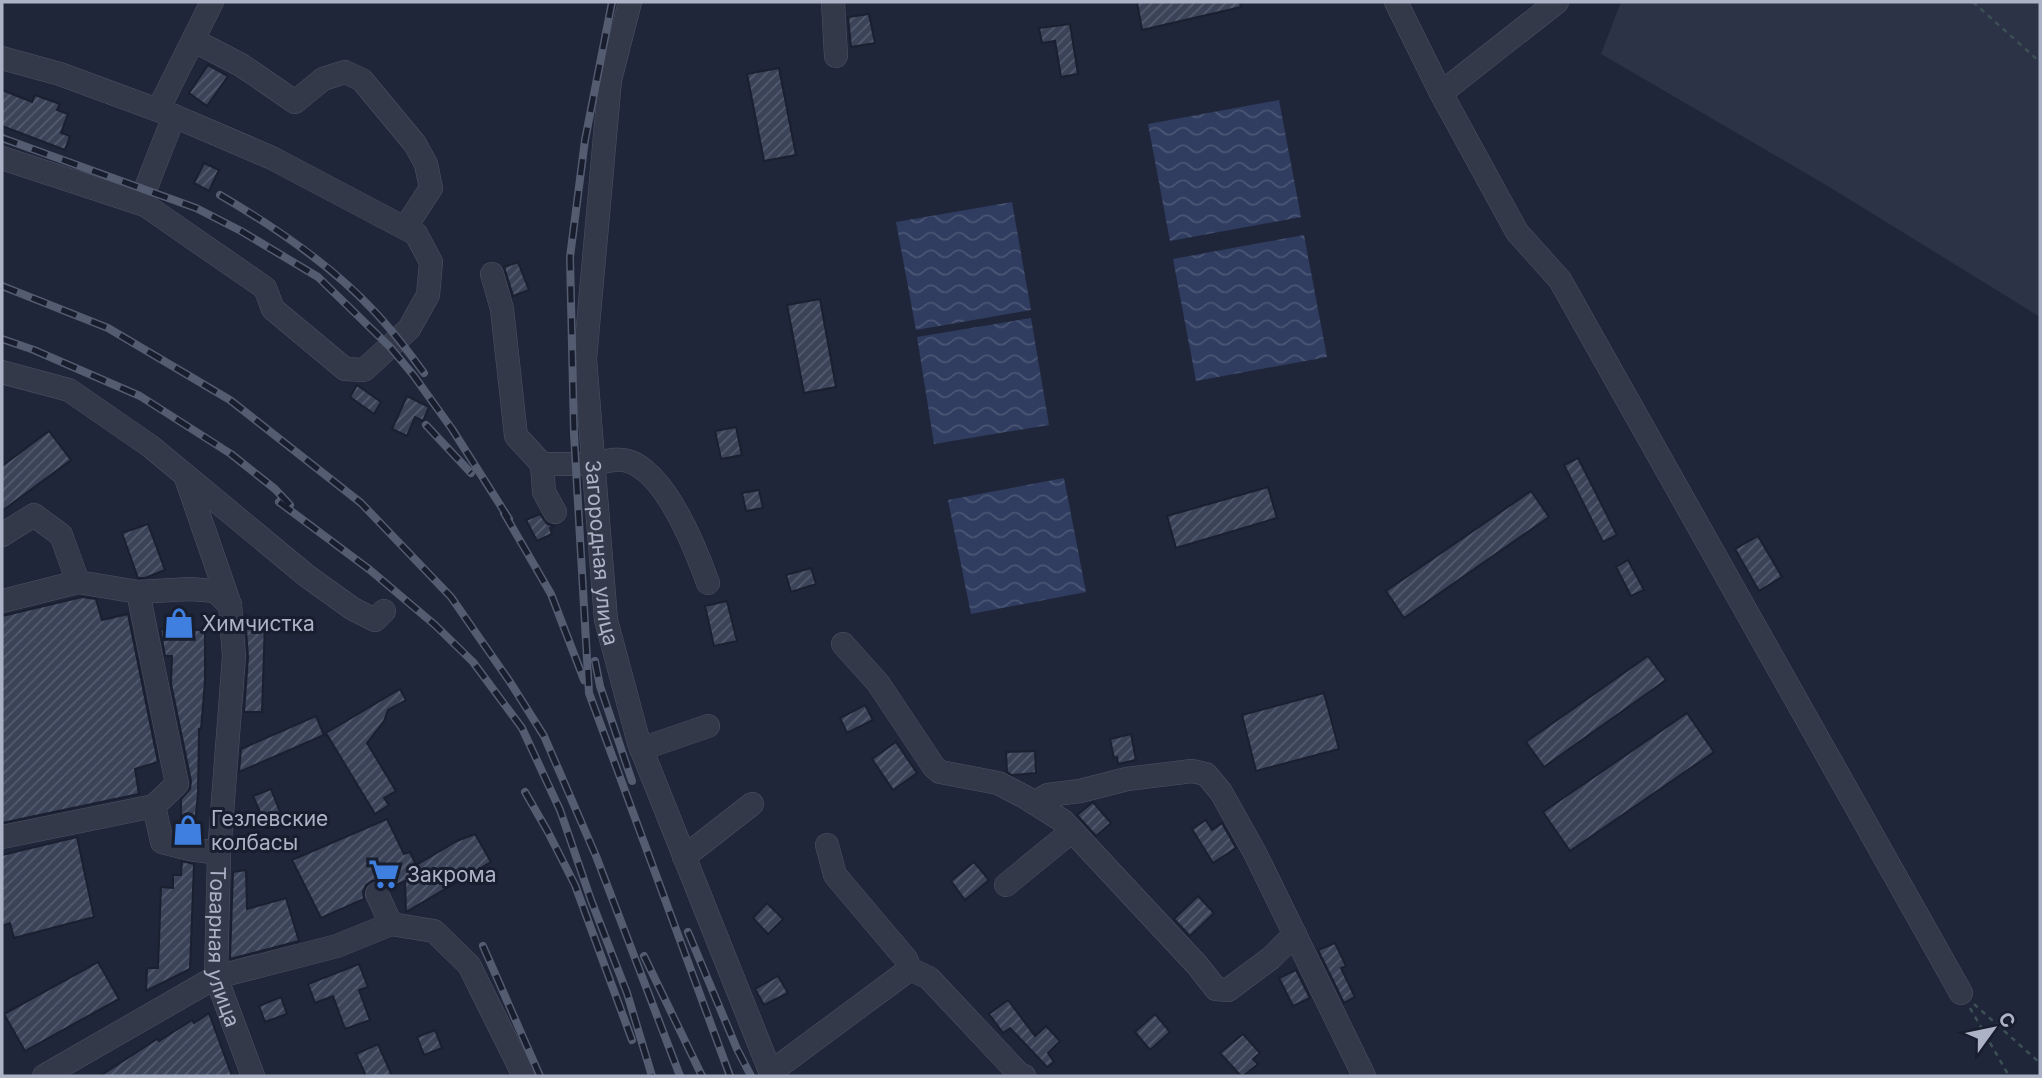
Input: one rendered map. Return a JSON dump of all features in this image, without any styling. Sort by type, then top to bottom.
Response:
[{"type":"street","points":[[140,203],[166,113],[193,40],[212,2]]},
{"type":"street","name":"Загородная улица","points":[[630,2],[610,80],[585,359],[606,620],[641,749],[771,1074]]},
{"type":"street","points":[[832,2],[836,56]]},
{"type":"street","points":[[1396,2],[1441,93],[1517,232],[1560,280],[1961,993]]},
{"type":"street","points":[[1441,93],[1556,2]]},
{"type":"street","points":[[193,40],[241,65],[295,103],[323,79],[345,72],[362,80],[415,144],[426,164],[431,188],[405,228]]},
{"type":"street","points":[[2,58],[60,74],[166,113],[272,158],[416,234],[431,262],[428,295],[409,329],[390,347],[364,370],[345,369],[273,309],[265,288],[145,205],[2,158]]},
{"type":"street","points":[[492,274],[502,309],[516,436],[542,464],[544,492],[555,513]]},
{"type":"street","points":[[2,372],[69,390],[150,446],[307,576],[353,609],[375,620],[384,611]]},
{"type":"street","points":[[542,464],[593,464],[627,460],[649,472],[681,519],[697,551],[708,583]]},
{"type":"street","name":"Товарная улица","points":[[185,475],[230,605],[234,656],[223,778],[216,977],[253,1076]]},
{"type":"street","points":[[2,535],[34,515],[61,535],[78,582]]},
{"type":"street","points":[[2,601],[78,582],[138,592],[190,589],[215,591],[230,605]]},
{"type":"street","points":[[2,837],[154,806],[177,784],[138,592]]},
{"type":"street","points":[[843,644],[878,683],[934,767],[940,772],[998,783],[1063,821],[1198,966],[1216,989],[1228,990],[1270,958],[1295,934]]},
{"type":"street","points":[[641,749],[708,726]]},
{"type":"street","points":[[1034,803],[1048,795],[1080,791],[1127,779],[1192,771],[1206,775],[1221,792],[1248,841],[1364,1076]]},
{"type":"street","points":[[684,857],[752,804]]},
{"type":"street","points":[[154,806],[162,842],[219,853]]},
{"type":"street","points":[[1006,885],[1072,831]]},
{"type":"street","points":[[827,845],[835,875],[906,959],[910,968],[929,978],[1021,1076]]},
{"type":"street","points":[[377,894],[391,924]]},
{"type":"street","points":[[44,1076],[216,977],[337,946],[391,924],[435,931],[469,965],[524,1076]]},
{"type":"street","points":[[771,1074],[910,968]]},
{"type":"path","points":[[1973,2],[2040,62]]},
{"type":"path","points":[[1961,993],[2040,1063]]},
{"type":"path","points":[[1961,993],[2009,1076]]},
{"type":"shaded area","points":[[1621,2],[2040,2],[2040,317],[1831,188],[1601,54]]},
{"type":"water","points":[[1279,100],[1301,217],[1170,241],[1148,124]]},
{"type":"water","points":[[1012,202],[1031,310],[916,330],[896,222]]},
{"type":"water","points":[[1304,235],[1327,357],[1196,381],[1173,259]]},
{"type":"water","points":[[1031,318],[1049,425],[934,444],[917,337]]},
{"type":"water","points":[[1064,478],[1086,592],[971,614],[948,500]]},
{"type":"building","points":[[1137,2],[1240,2],[1241,7],[1142,30]]},
{"type":"building","points":[[869,14],[875,43],[851,47],[848,17]]},
{"type":"building","points":[[1070,24],[1078,74],[1061,77],[1055,41],[1042,43],[1039,28]]},
{"type":"building","points":[[208,65],[228,76],[207,106],[189,93]]},
{"type":"building","points":[[779,68],[796,155],[764,161],[747,74]]},
{"type":"building","points":[[2,90],[32,102],[35,95],[60,104],[57,110],[68,114],[61,133],[70,136],[65,150],[2,126]]},
{"type":"building","points":[[204,163],[219,170],[209,191],[194,183]]},
{"type":"building","points":[[518,262],[529,290],[513,296],[504,267]]},
{"type":"building","points":[[820,299],[836,387],[804,393],[787,305]]},
{"type":"building","points":[[357,385],[381,402],[374,414],[350,397]]},
{"type":"building","points":[[407,396],[429,407],[423,421],[415,417],[407,436],[392,429]]},
{"type":"building","points":[[736,427],[742,455],[721,459],[715,431]]},
{"type":"building","points":[[49,431],[71,460],[2,511],[2,466]]},
{"type":"building","points":[[1578,458],[1617,535],[1603,542],[1564,465]]},
{"type":"building","points":[[1268,487],[1277,518],[1176,548],[1167,516]]},
{"type":"building","points":[[759,490],[763,508],[746,511],[742,493]]},
{"type":"building","points":[[1531,491],[1549,517],[1404,618],[1386,591]]},
{"type":"building","points":[[540,514],[547,524],[554,526],[550,528],[552,534],[537,541],[526,520]]},
{"type":"building","points":[[148,524],[165,570],[138,578],[122,533]]},
{"type":"building","points":[[1758,536],[1782,577],[1759,591],[1735,549]]},
{"type":"building","points":[[1628,560],[1644,590],[1631,596],[1616,567]]},
{"type":"building","points":[[811,568],[816,584],[791,592],[786,575]]},
{"type":"building","points":[[82,597],[96,599],[102,620],[128,614],[158,762],[135,769],[139,794],[2,823],[2,616]]},
{"type":"building","points":[[727,601],[737,641],[714,646],[705,606]]},
{"type":"building","points":[[245,615],[265,621],[262,712],[244,712],[248,657]]},
{"type":"building","points":[[160,629],[205,630],[205,681],[199,729],[194,835],[181,832],[181,799],[190,789],[191,781],[171,684],[172,656],[165,656]]},
{"type":"building","points":[[1648,656],[1666,680],[1544,767],[1526,742]]},
{"type":"building","points":[[400,689],[406,700],[388,710],[384,721],[367,743],[396,791],[384,798],[389,805],[375,814],[326,733]]},
{"type":"building","points":[[1324,693],[1339,749],[1256,771],[1242,715]]},
{"type":"building","points":[[865,705],[873,720],[847,733],[840,718]]},
{"type":"building","points":[[1687,713],[1714,752],[1570,851],[1543,812]]},
{"type":"building","points":[[316,716],[324,735],[239,772],[241,749]]},
{"type":"building","points":[[1131,734],[1136,760],[1118,764],[1110,739]]},
{"type":"building","points":[[896,742],[917,773],[893,790],[872,759]]},
{"type":"building","points":[[1035,751],[1036,773],[1012,775],[1007,772],[1006,752]]},
{"type":"building","points":[[271,789],[284,822],[267,828],[253,796]]},
{"type":"building","points":[[1093,802],[1111,823],[1096,836],[1077,815]]},
{"type":"building","name":"Закрома","points":[[387,819],[404,854],[410,852],[416,865],[457,841],[475,834],[491,862],[406,912],[405,881],[389,888],[378,880],[366,885],[364,899],[321,918],[292,860]]},
{"type":"building","points":[[1206,820],[1212,830],[1222,823],[1236,848],[1213,863],[1192,829]]},
{"type":"building","points":[[77,837],[94,917],[14,938],[10,923],[2,926],[2,855]]},
{"type":"building","points":[[182,861],[194,864],[190,969],[146,991],[147,968],[158,968],[161,887],[173,888],[173,875],[181,875]]},
{"type":"building","points":[[974,862],[989,880],[965,900],[951,881]]},
{"type":"building","points":[[246,870],[247,909],[286,898],[299,941],[230,959],[233,872]]},
{"type":"building","points":[[1198,896],[1214,913],[1190,936],[1174,919]]},
{"type":"building","points":[[767,903],[783,919],[768,934],[753,918]]},
{"type":"building","points":[[1335,943],[1346,966],[1341,968],[1355,997],[1344,1003],[1318,950]]},
{"type":"building","points":[[98,962],[119,999],[25,1051],[4,1014]]},
{"type":"building","points":[[359,964],[368,987],[359,990],[370,1020],[345,1029],[333,996],[315,1003],[308,984]]},
{"type":"building","points":[[1296,970],[1310,998],[1293,1006],[1279,978]]},
{"type":"building","points":[[778,976],[788,993],[764,1005],[755,989]]},
{"type":"building","points":[[281,997],[287,1014],[265,1022],[259,1006]]},
{"type":"building","points":[[1008,1000],[1035,1036],[1046,1026],[1060,1041],[1048,1053],[1054,1062],[1047,1067],[1010,1028],[1003,1033],[989,1014]]},
{"type":"building","points":[[209,1013],[232,1076],[100,1076],[157,1039],[159,1041],[192,1020],[194,1023]]},
{"type":"building","points":[[1155,1014],[1170,1032],[1150,1050],[1135,1032]]},
{"type":"building","points":[[435,1030],[442,1048],[424,1055],[417,1037]]},
{"type":"building","points":[[1243,1034],[1260,1053],[1253,1059],[1258,1064],[1241,1076],[1220,1053]]},
{"type":"building","points":[[378,1044],[392,1076],[366,1076],[356,1054]]},
{"type":"railway","points":[[612,2],[585,140],[570,257],[574,434],[589,693],[730,1076]]},
{"type":"railway","points":[[2,138],[196,208],[241,231],[318,277],[390,347],[414,376],[452,429],[509,519]]},
{"type":"railway","points":[[220,195],[281,233],[339,278],[381,318],[424,373]]},
{"type":"railway","points":[[2,286],[108,328],[230,400],[361,503],[451,597],[544,736],[596,856],[680,1076]]},
{"type":"railway","points":[[2,339],[140,396],[231,454],[275,489],[290,505]]},
{"type":"railway","points":[[426,425],[471,473]]},
{"type":"railway","points":[[279,502],[370,570],[435,625],[473,662],[522,728],[560,810],[627,993],[652,1076]]},
{"type":"railway","points":[[504,513],[551,594],[584,680]]},
{"type":"railway","points":[[595,661],[600,686],[632,781]]},
{"type":"railway","points":[[525,792],[575,885],[632,1040]]},
{"type":"railway","points":[[688,932],[751,1076]]},
{"type":"railway","points":[[483,946],[540,1076]]},
{"type":"railway","points":[[644,956],[702,1076]]},
{"type":"place","name":"Химчистка","points":[[179,623]]},
{"type":"place","name":"Гезлевские колбасы","points":[[188,830]]},
{"type":"place","name":"Закрома","points":[[384,874]]}]
